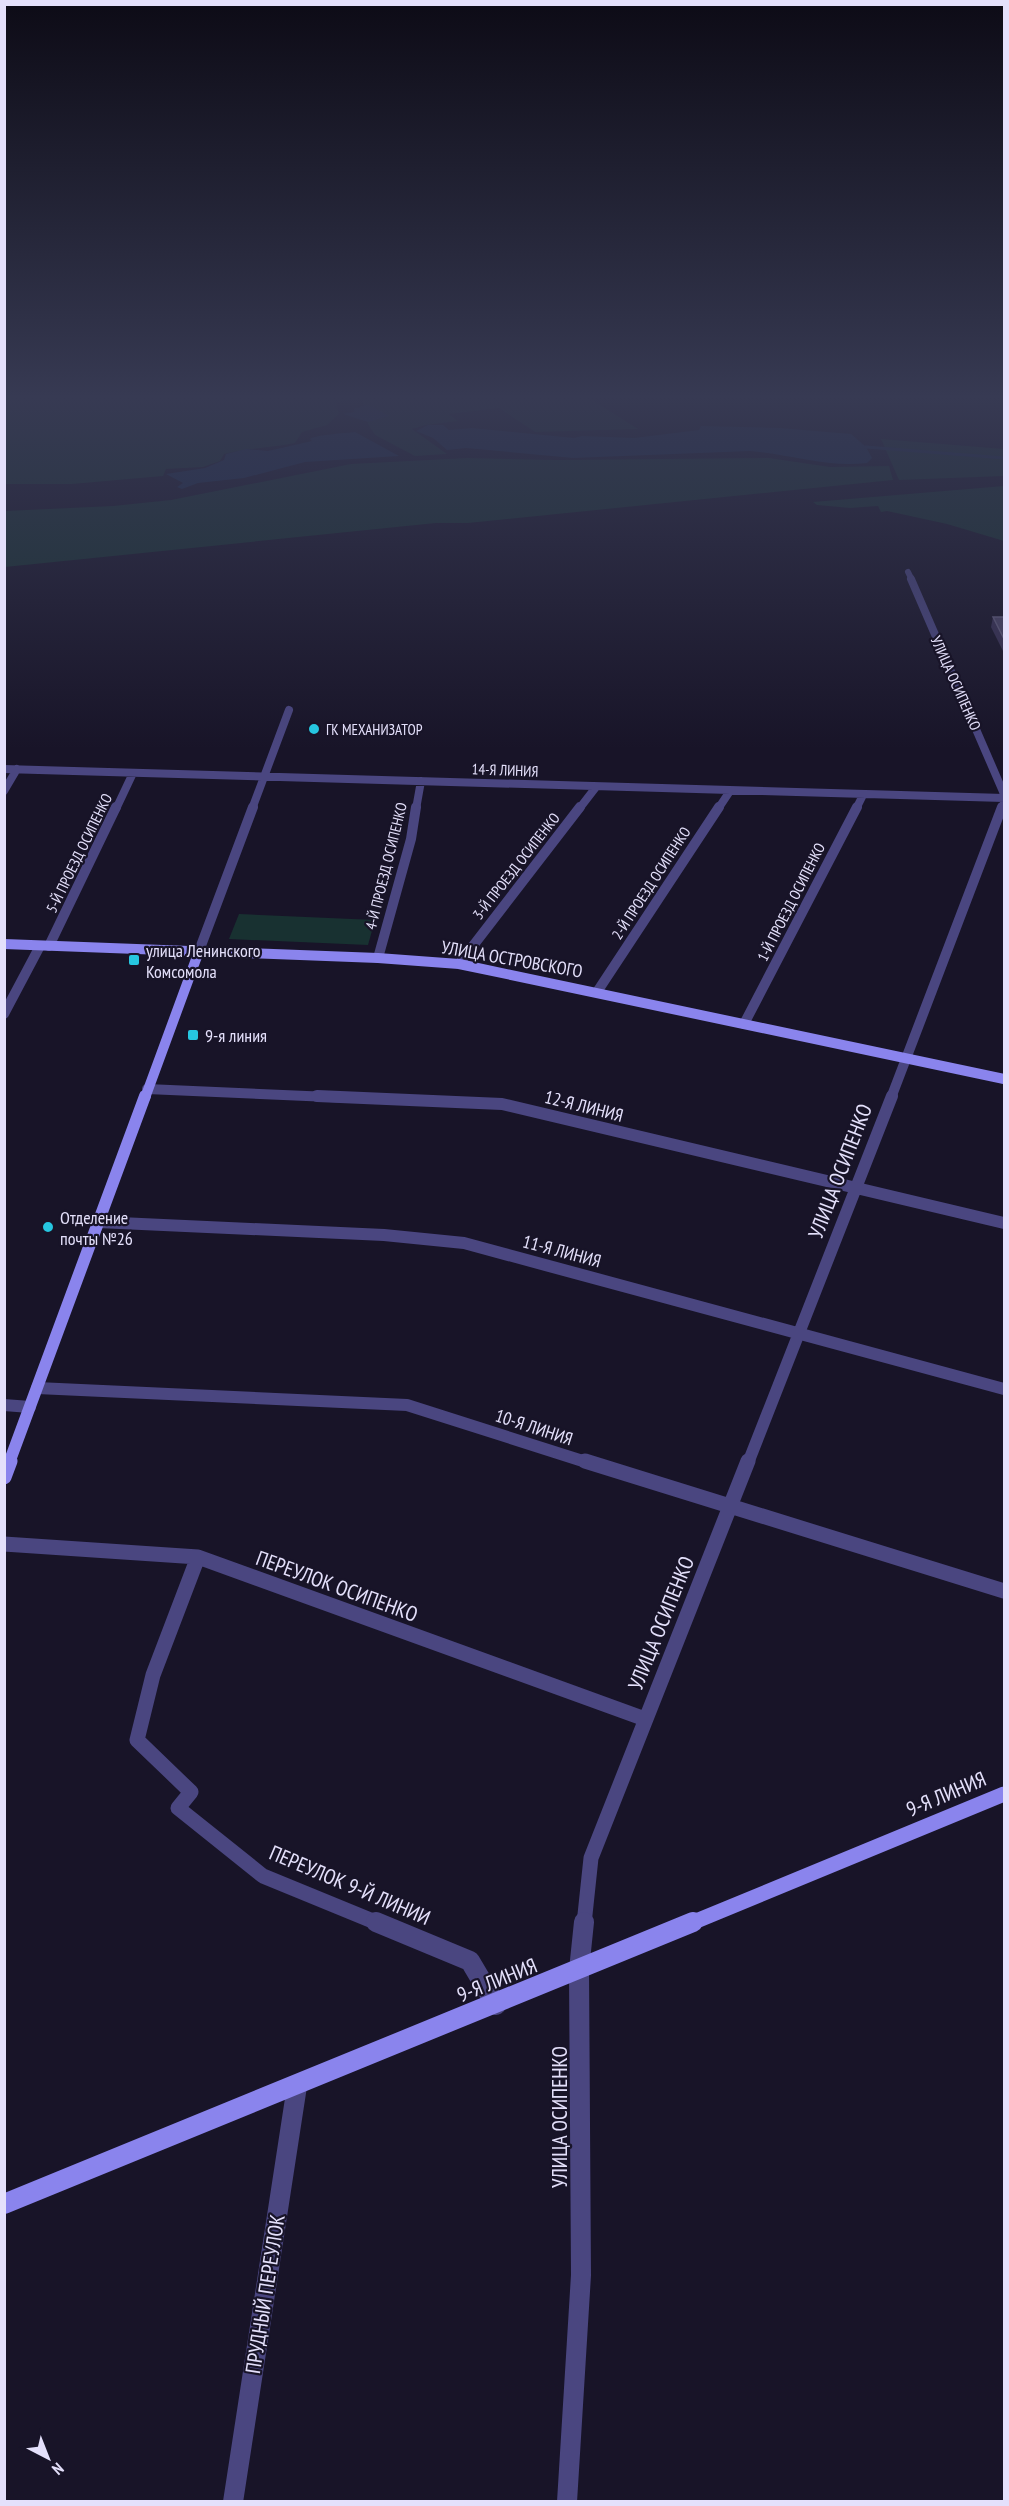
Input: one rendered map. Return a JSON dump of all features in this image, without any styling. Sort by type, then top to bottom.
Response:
[{"type":"street","name":"УЛИЦА ОСИПЕНКО","points":[[908,572],[1005,796]]},
{"type":"street","points":[[4,1478],[289,710]]},
{"type":"street","name":"14-Я ЛИНИЯ","points":[[4,769],[863,795],[1005,796]]},
{"type":"street","points":[[4,791],[17,769]]},
{"type":"street","name":"5-Й ПРОЕЗД ОСИПЕНКО","points":[[4,1014],[45,946],[133,772]]},
{"type":"street","name":"4-Й ПРОЕЗД ОСИПЕНКО","points":[[378,958],[411,839],[421,781]]},
{"type":"street","name":"3-Й ПРОЕЗД ОСИПЕНКО","points":[[459,964],[596,787]]},
{"type":"street","name":"2-Й ПРОЕЗД ОСИПЕНКО","points":[[597,992],[730,791]]},
{"type":"street","name":"1-Й ПРОЕЗД ОСИПЕНКО","points":[[744,1024],[863,795]]},
{"type":"street","name":"УЛИЦА ОСИПЕНКО","points":[[567,2502],[581,2275],[579,1970],[591,1858],[856,1189],[904,1058],[1005,803]]},
{"type":"street","name":"УЛИЦА ОСТРОВСКОГО","points":[[4,944],[378,958],[459,964],[1005,1079]]},
{"type":"street","name":"12-Я ЛИНИЯ","points":[[147,1089],[502,1104],[1005,1223]]},
{"type":"street","name":"11-Я ЛИНИЯ","points":[[98,1222],[384,1235],[464,1243],[1005,1389]]},
{"type":"street","name":"10-Я ЛИНИЯ","points":[[38,1388],[407,1405],[1005,1591]]},
{"type":"street","points":[[4,1406],[30,1407]]},
{"type":"street","name":"ПЕРЕУЛОК ОСИПЕНКО","points":[[4,1544],[198,1557],[645,1719]]},
{"type":"street","name":"ПЕРЕУЛОК 9-Й ЛИНИИ","points":[[198,1557],[153,1675],[137,1740],[191,1792],[178,1808],[263,1876],[470,1961],[496,2005]]},
{"type":"street","name":"9-Я ЛИНИЯ","points":[[4,2204],[496,2005],[1005,1794]]},
{"type":"street","name":"ПРУДНЫЙ ПЕРЕУЛОК","points":[[233,2502],[297,2086]]},
{"type":"green space","points":[[5,515],[548,515],[468,523],[436,523],[5,567]]},
{"type":"green space","points":[[905,515],[1004,515],[1004,541],[947,524]]},
{"type":"green space","points":[[239,914],[375,920],[368,945],[229,939]]},
{"type":"building","points":[[993,617],[1005,617],[1005,641]]},
{"type":"place","name":"ГК МЕХАНИЗАТОР","points":[[314,729]]},
{"type":"place","name":"улица Ленинского Комсомола","points":[[134,960]]},
{"type":"place","name":"9-я линия","points":[[193,1035]]},
{"type":"place","name":"Отделение почты №26","points":[[48,1227]]}]
